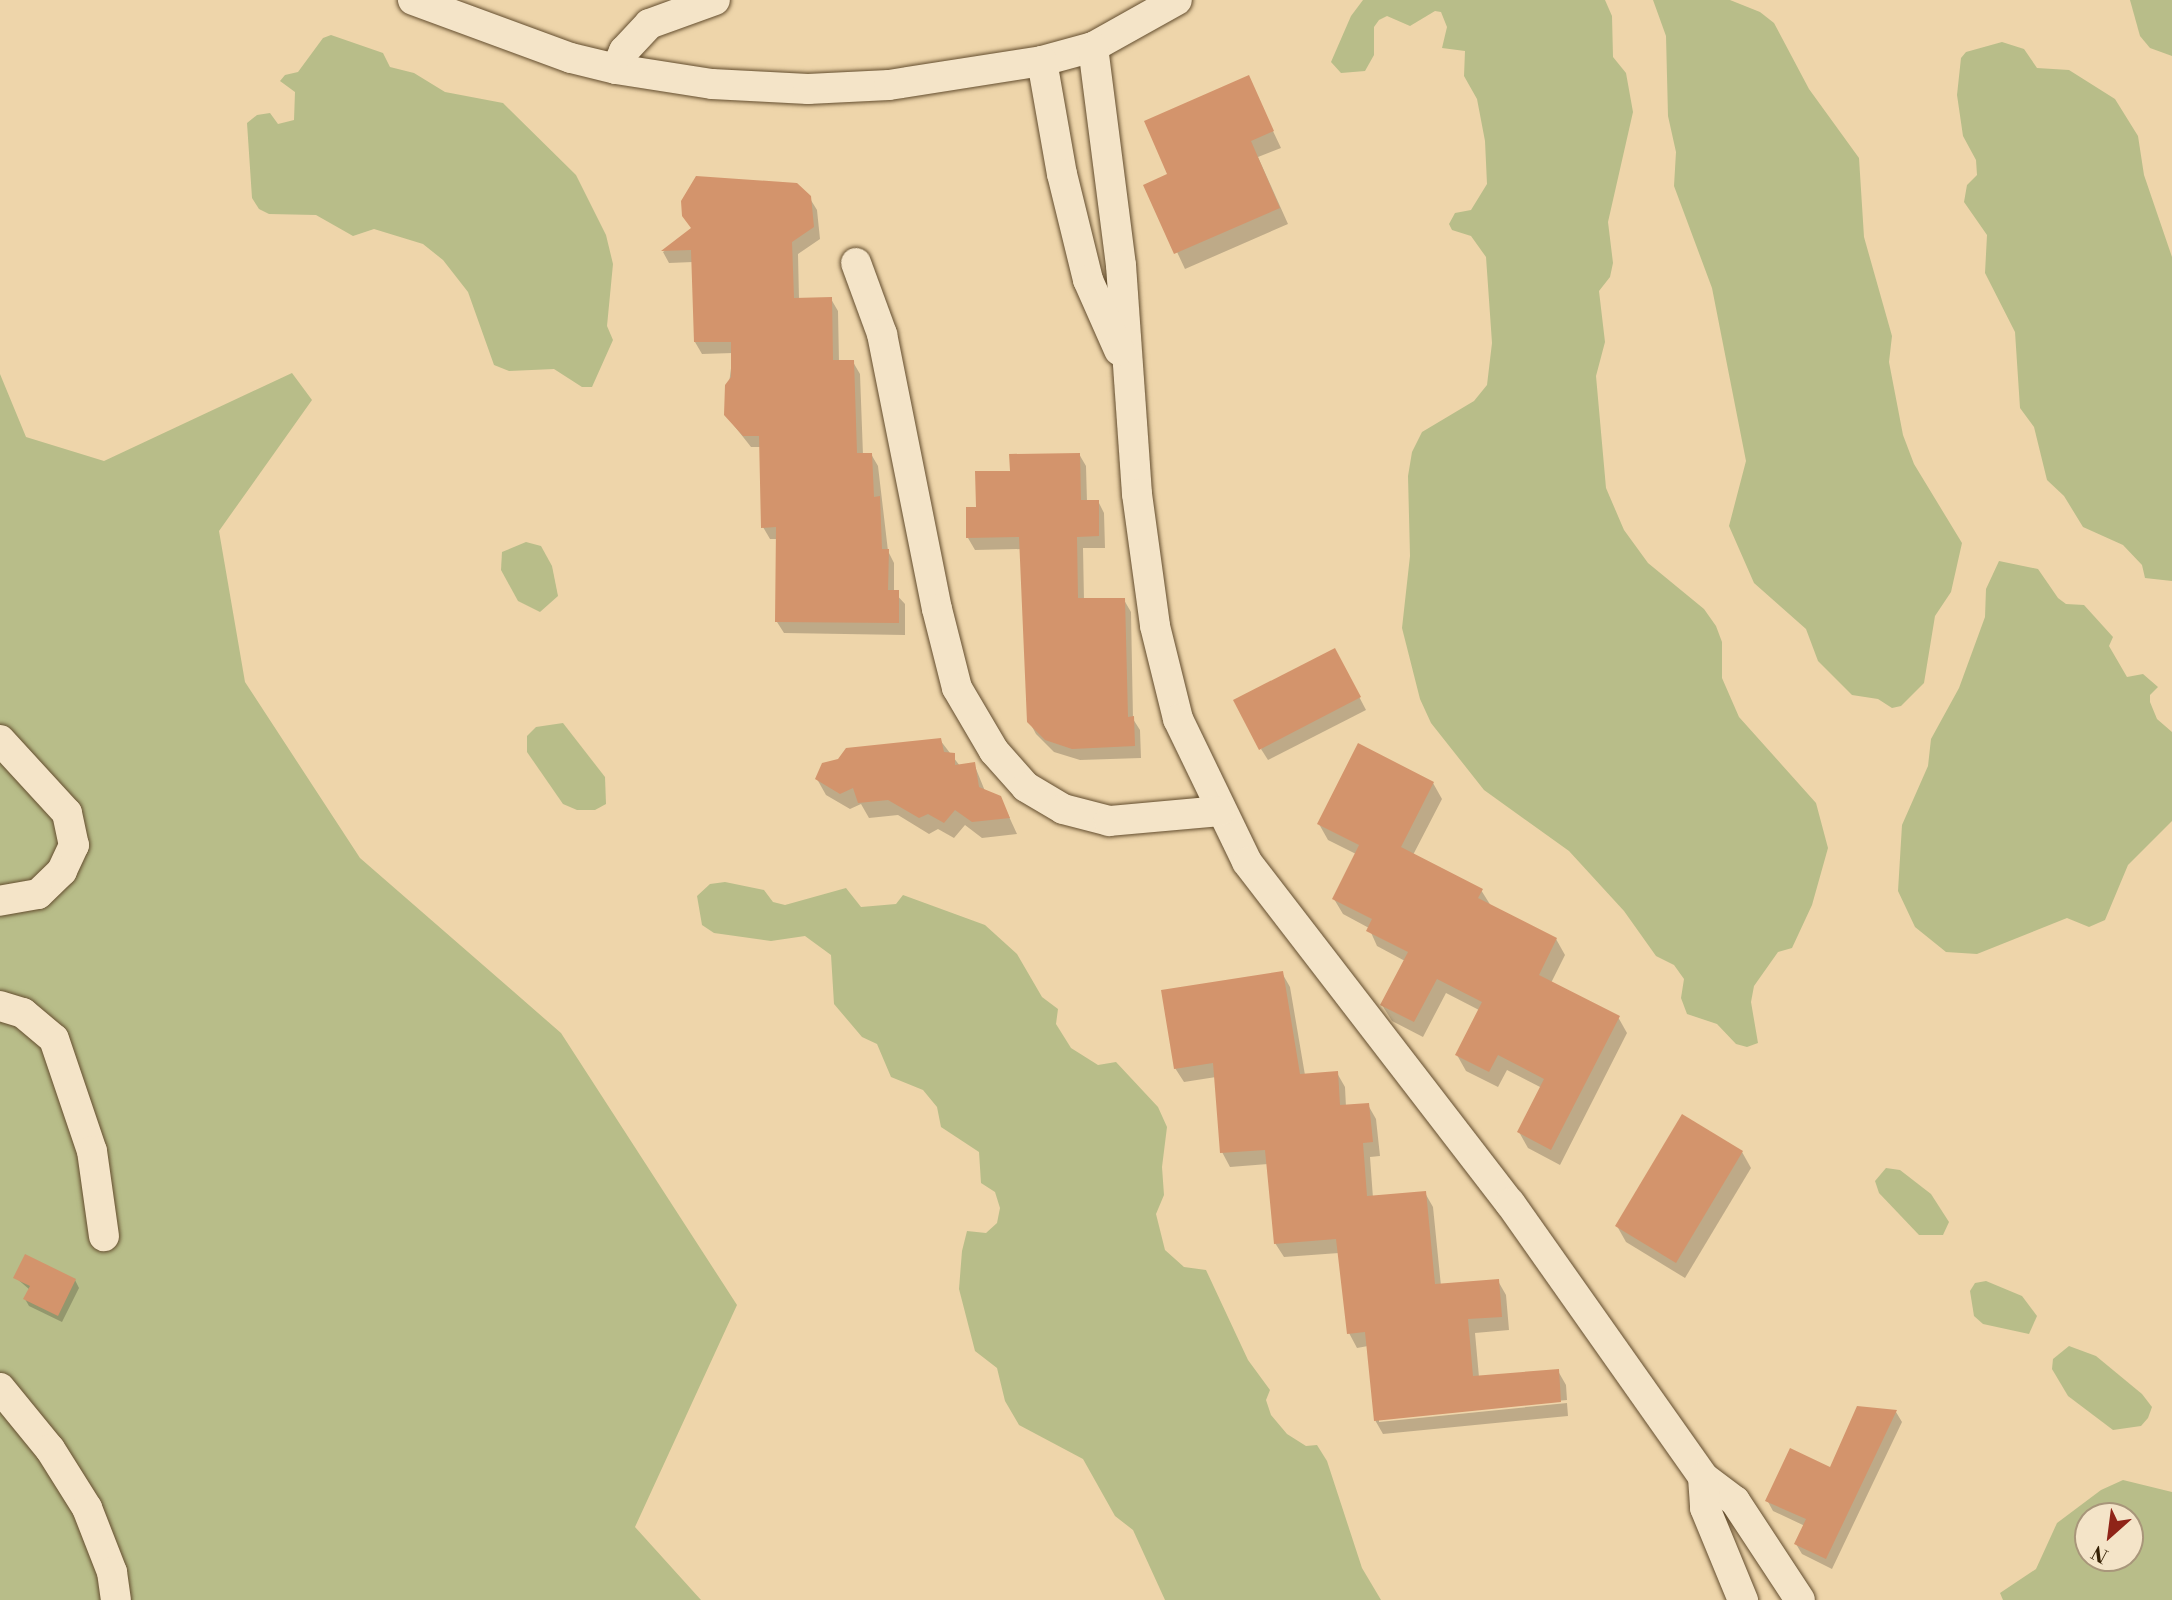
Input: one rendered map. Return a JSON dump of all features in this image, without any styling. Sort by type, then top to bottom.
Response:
[{"type":"street","points":[[412,0],[571,58],[616,69],[712,84],[808,89],[889,85],[1042,61],[1093,47],[1177,0]]},
{"type":"street","points":[[616,69],[624,51],[649,24],[715,0]]},
{"type":"street","points":[[1093,47],[1121,265],[1136,494],[1155,626],[1178,719],[1220,811],[1247,862],[1510,1203],[1703,1477],[1735,1501],[1800,1600]]},
{"type":"street","points":[[1042,61],[1062,174],[1088,279],[1128,370]]},
{"type":"street","points":[[856,263],[882,334],[937,609],[957,688],[994,751],[1026,787],[1075,812],[1109,821],[1220,811]]},
{"type":"street","points":[[0,740],[67,813],[74,845],[62,871],[38,894],[0,901]]},
{"type":"street","points":[[0,1006],[23,1013],[54,1039],[92,1151],[104,1236]]},
{"type":"street","points":[[0,1388],[50,1449],[87,1507],[112,1572],[116,1600]]},
{"type":"street","points":[[1703,1477],[1705,1508],[1743,1600]]},
{"type":"green space","points":[[1363,0],[1605,0],[1612,16],[1613,57],[1626,73],[1633,112],[1608,222],[1613,263],[1610,277],[1599,291],[1605,342],[1596,376],[1606,488],[1624,530],[1648,563],[1704,609],[1716,626],[1722,642],[1722,678],[1739,717],[1816,803],[1828,848],[1812,905],[1792,948],[1778,952],[1754,986],[1751,1002],[1758,1043],[1747,1047],[1736,1044],[1717,1024],[1687,1014],[1681,998],[1684,979],[1674,965],[1656,956],[1624,911],[1569,851],[1484,790],[1431,723],[1420,699],[1402,628],[1410,556],[1408,476],[1412,452],[1422,432],[1474,401],[1487,385],[1492,343],[1486,257],[1471,236],[1452,230],[1449,224],[1455,213],[1471,210],[1487,184],[1485,141],[1477,99],[1464,76],[1465,51],[1442,48],[1447,27],[1441,12],[1435,11],[1410,26],[1387,16],[1379,20],[1374,27],[1374,55],[1365,71],[1341,73],[1331,62],[1351,16]]},
{"type":"green space","points":[[1653,0],[1730,0],[1760,12],[1774,23],[1809,89],[1859,158],[1864,237],[1892,336],[1889,362],[1903,435],[1914,464],[1962,543],[1951,592],[1935,616],[1924,683],[1901,706],[1892,708],[1878,699],[1852,695],[1818,661],[1806,629],[1754,583],[1729,526],[1746,461],[1712,288],[1674,186],[1676,152],[1668,116],[1666,36]]},
{"type":"green space","points":[[2130,0],[2172,0],[2172,56],[2150,48],[2140,36]]},
{"type":"green space","points":[[331,35],[383,53],[390,67],[414,73],[445,92],[503,103],[576,175],[606,235],[613,264],[607,326],[613,340],[592,387],[582,387],[554,369],[509,371],[494,365],[468,292],[443,260],[423,244],[374,229],[353,236],[316,215],[269,214],[259,209],[252,198],[247,123],[257,115],[270,113],[278,124],[294,120],[295,92],[280,81],[285,75],[298,72],[323,38]]},
{"type":"green space","points":[[2002,42],[2024,49],[2037,68],[2069,70],[2115,99],[2138,136],[2144,175],[2172,257],[2172,581],[2145,578],[2142,565],[2123,545],[2083,527],[2064,496],[2047,480],[2034,427],[2020,408],[2015,332],[1985,273],[1987,235],[1964,202],[1967,185],[1977,175],[1976,160],[1963,136],[1957,95],[1961,58],[1966,52]]},
{"type":"green space","points":[[292,373],[312,400],[219,531],[245,682],[360,858],[561,1033],[737,1305],[635,1527],[701,1600],[0,1600],[0,374],[26,437],[104,461]]},
{"type":"green space","points":[[526,542],[541,546],[552,566],[558,596],[540,612],[518,601],[501,570],[502,552]]},
{"type":"green space","points":[[1999,561],[2038,569],[2058,598],[2066,604],[2084,605],[2113,637],[2109,646],[2127,677],[2143,674],[2158,687],[2150,695],[2150,702],[2157,719],[2172,732],[2172,821],[2128,865],[2105,920],[2089,927],[2067,918],[1977,954],[1946,952],[1915,927],[1898,891],[1902,825],[1928,766],[1931,739],[1959,688],[1985,617],[1986,589]]},
{"type":"green space","points":[[563,723],[605,777],[606,804],[595,810],[577,810],[563,804],[527,752],[527,736],[536,727]]},
{"type":"green space","points":[[725,882],[764,890],[773,902],[785,905],[846,888],[861,907],[896,904],[903,895],[985,925],[1017,954],[1042,997],[1058,1009],[1056,1024],[1071,1048],[1098,1065],[1116,1062],[1158,1107],[1167,1127],[1162,1167],[1164,1195],[1156,1214],[1165,1250],[1184,1267],[1206,1270],[1248,1360],[1270,1390],[1266,1400],[1271,1415],[1287,1434],[1306,1446],[1317,1445],[1327,1461],[1362,1568],[1381,1600],[1165,1600],[1133,1530],[1115,1516],[1083,1459],[1019,1425],[1005,1401],[997,1368],[975,1351],[959,1289],[962,1251],[967,1231],[986,1233],[997,1223],[1000,1208],[995,1192],[981,1183],[979,1152],[941,1127],[937,1107],[923,1090],[891,1077],[877,1044],[862,1037],[834,1004],[831,955],[805,936],[771,941],[714,933],[702,925],[697,896],[710,884]]},
{"type":"green space","points":[[1886,1168],[1900,1170],[1931,1194],[1949,1222],[1943,1235],[1919,1235],[1879,1193],[1875,1181]]},
{"type":"green space","points":[[1986,1281],[2022,1296],[2037,1316],[2029,1334],[1983,1324],[1974,1316],[1970,1291],[1975,1283]]},
{"type":"green space","points":[[2069,1346],[2096,1356],[2142,1394],[2152,1407],[2141,1426],[2113,1430],[2068,1396],[2052,1369],[2053,1359]]},
{"type":"green space","points":[[2123,1480],[2172,1492],[2172,1600],[2003,1600],[2000,1593],[2036,1569],[2057,1523],[2074,1510],[2074,1572],[2144,1572],[2144,1502],[2085,1502],[2101,1490]]},
{"type":"building","points":[[1249,75],[1274,131],[1251,141],[1280,208],[1174,254],[1143,185],[1167,174],[1144,121]]},
{"type":"building","points":[[696,176],[797,183],[811,196],[814,227],[792,242],[794,298],[832,297],[833,360],[854,360],[857,453],[872,453],[874,497],[880,496],[882,549],[889,549],[888,590],[899,590],[899,623],[775,622],[776,527],[761,528],[759,436],[743,436],[724,415],[725,385],[731,377],[731,342],[694,342],[691,250],[661,251],[691,228],[682,216],[681,201]]},
{"type":"building","points":[[1080,453],[1081,500],[1099,500],[1099,536],[1077,537],[1078,598],[1125,598],[1128,717],[1134,716],[1135,746],[1072,749],[1045,740],[1027,722],[1019,537],[966,538],[966,507],[976,507],[975,471],[1010,471],[1009,454]]},
{"type":"building","points":[[1335,648],[1361,697],[1259,750],[1233,700]]},
{"type":"building","points":[[941,738],[944,752],[955,753],[955,765],[975,762],[979,787],[1001,796],[1010,818],[972,822],[955,810],[944,823],[928,814],[919,818],[888,800],[858,803],[853,788],[840,794],[815,779],[822,763],[838,759],[846,748]]},
{"type":"building","points":[[1358,743],[1434,782],[1401,847],[1483,889],[1478,898],[1557,938],[1539,975],[1620,1016],[1551,1150],[1517,1132],[1544,1079],[1498,1055],[1489,1072],[1455,1055],[1482,1002],[1437,979],[1414,1022],[1380,1005],[1408,952],[1366,931],[1372,919],[1332,899],[1359,845],[1317,824]]},
{"type":"building","points":[[1283,971],[1300,1074],[1338,1071],[1340,1105],[1369,1103],[1373,1142],[1363,1143],[1367,1196],[1426,1191],[1435,1284],[1499,1279],[1502,1317],[1468,1319],[1473,1376],[1559,1369],[1561,1402],[1374,1421],[1365,1332],[1347,1334],[1336,1239],[1274,1244],[1265,1150],[1220,1153],[1213,1063],[1174,1069],[1161,990]]},
{"type":"building","points":[[1682,1114],[1743,1151],[1676,1263],[1615,1226]]},
{"type":"building","points":[[25,1254],[76,1279],[58,1316],[23,1299],[30,1286],[13,1278]]},
{"type":"building","points":[[1857,1406],[1897,1410],[1826,1559],[1794,1544],[1806,1519],[1765,1501],[1790,1448],[1830,1467]]}]
